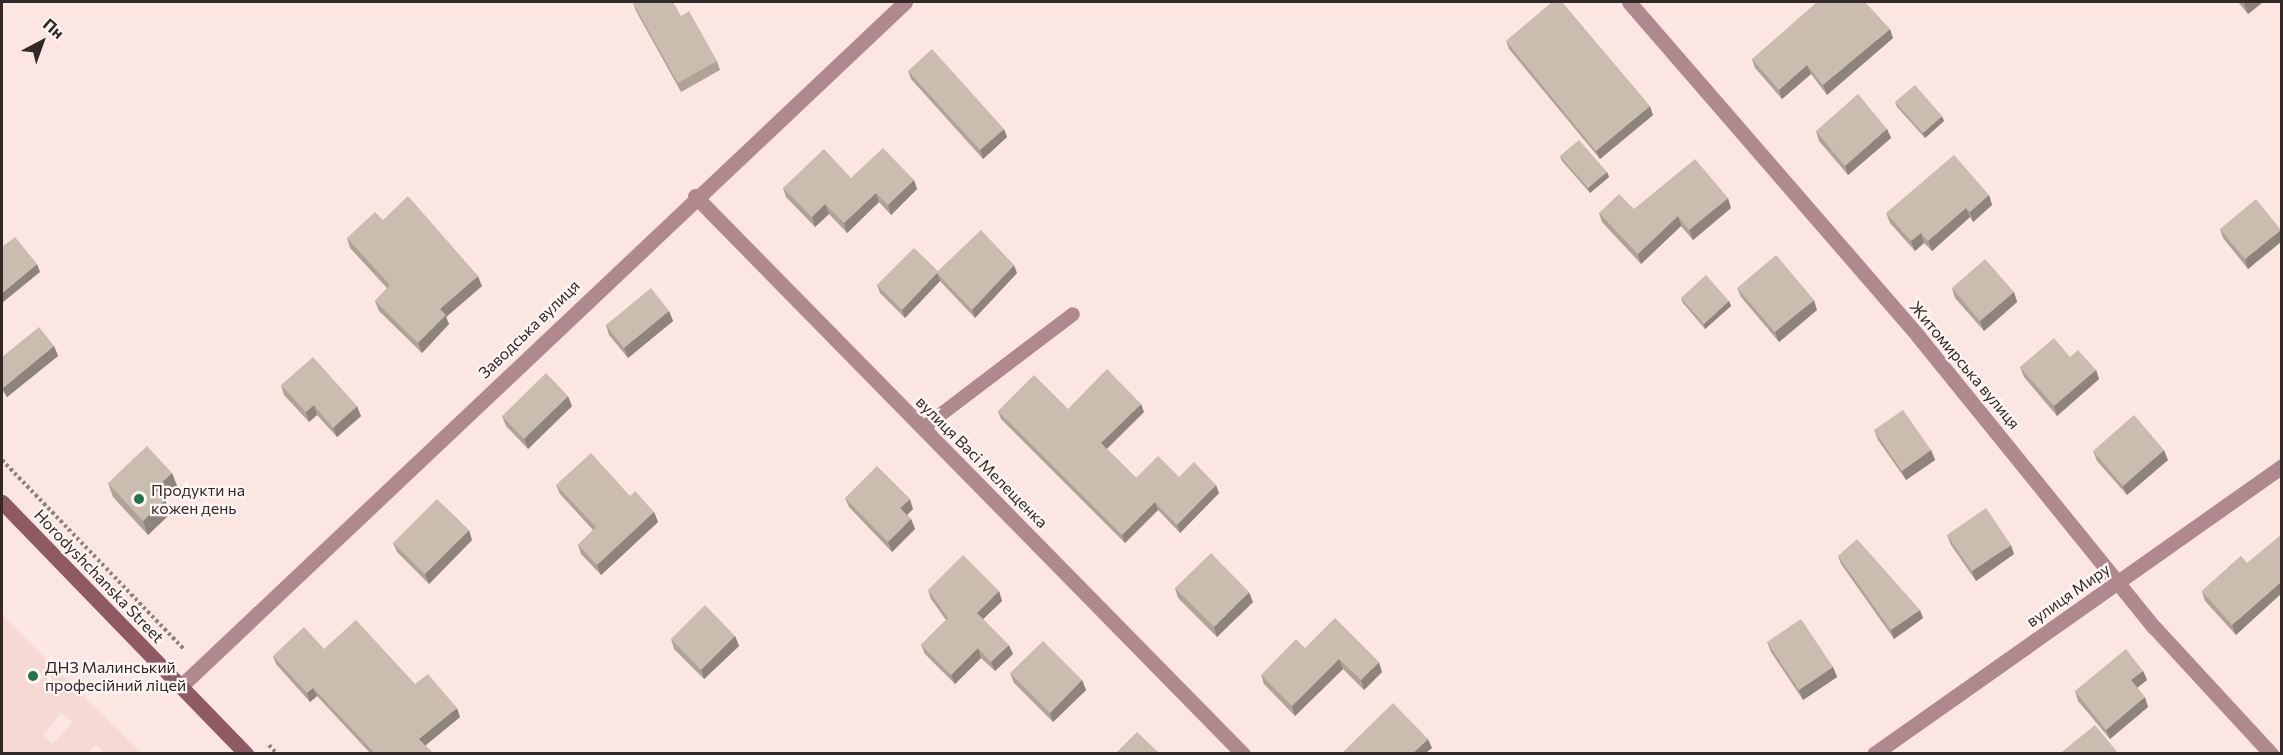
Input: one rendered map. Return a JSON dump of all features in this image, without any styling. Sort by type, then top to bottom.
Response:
[{"type":"street","name":"Заводська вулиця","points":[[181,686],[694,196],[904,2]]},
{"type":"street","name":"Житомирська вулиця","points":[[1629,2],[1918,336],[2182,660],[2271,753]]},
{"type":"street","name":"вулиця Васі Мелещенка","points":[[694,196],[1244,753]]},
{"type":"street","name":"вулиця Миру","points":[[1874,753],[2282,466]]},
{"type":"street","name":"Horodyshchanska Street","points":[[2,502],[246,753]]},
{"type":"lane","points":[[923,428],[1073,314]]},
{"type":"path","points":[[2,460],[200,668]]},
{"type":"path","points":[[261,736],[277,753]]},
{"type":"shaded area","name":"ДНЗ Малинський професійний ліцей","points":[[2,615],[142,753],[104,753],[96,745],[88,753],[2,753]],"holes":[[[61,713],[73,722],[53,744],[43,735]]]},
{"type":"building","points":[[673,2],[681,16],[689,11],[717,61],[678,83],[633,3]]},
{"type":"building","points":[[1552,2],[1562,2],[1650,106],[1596,151],[1506,41]]},
{"type":"building","points":[[1817,2],[1865,2],[1890,29],[1823,85],[1807,65],[1779,90],[1752,59]]},
{"type":"building","points":[[932,49],[1004,129],[980,150],[908,71]]},
{"type":"building","points":[[1915,85],[1942,116],[1923,133],[1895,102]]},
{"type":"building","points":[[1858,94],[1887,129],[1845,166],[1816,131]]},
{"type":"building","points":[[1579,140],[1607,172],[1588,188],[1560,156]]},
{"type":"building","points":[[883,148],[914,180],[888,205],[876,193],[844,223],[825,204],[812,217],[783,188],[824,149],[851,178]]},
{"type":"building","points":[[1954,155],[1989,195],[1970,212],[1966,208],[1928,241],[1921,233],[1911,241],[1886,213]]},
{"type":"building","points":[[1695,159],[1728,198],[1689,230],[1678,216],[1638,254],[1599,213],[1619,194],[1634,209]]},
{"type":"building","points":[[408,196],[478,276],[440,309],[446,315],[418,343],[375,301],[390,285],[347,238],[375,212],[383,220]]},
{"type":"building","points":[[2256,199],[2281,230],[2245,259],[2220,229]]},
{"type":"building","points":[[981,230],[1014,265],[972,310],[937,273],[902,310],[877,285],[914,248],[938,271]]},
{"type":"building","points":[[15,237],[37,264],[2,293],[2,247]]},
{"type":"building","points":[[1776,255],[1814,300],[1775,332],[1737,288]]},
{"type":"building","points":[[1985,259],[2014,292],[1980,321],[1952,288]]},
{"type":"building","points":[[1706,275],[1729,301],[1704,324],[1681,298]]},
{"type":"building","points":[[651,288],[669,311],[624,348],[606,325]]},
{"type":"building","points":[[39,327],[54,346],[3,388],[2,357]]},
{"type":"building","points":[[2054,338],[2070,357],[2078,350],[2096,370],[2054,406],[2020,367]]},
{"type":"building","points":[[313,357],[357,406],[333,428],[314,405],[306,412],[281,385]]},
{"type":"building","points":[[1107,369],[1141,404],[1101,443],[1136,478],[1158,456],[1179,477],[1194,462],[1216,485],[1177,525],[1155,502],[1122,535],[998,411],[1034,375],[1068,409]]},
{"type":"building","points":[[546,373],[568,396],[524,439],[502,416]]},
{"type":"building","points":[[1903,410],[1931,450],[1902,471],[1874,430]]},
{"type":"building","points":[[2134,415],[2164,450],[2123,486],[2093,451]]},
{"type":"building","name":"Продукти на кожен день","points":[[147,446],[172,473],[155,489],[165,500],[143,521],[108,483]]},
{"type":"building","points":[[591,453],[630,496],[635,491],[654,512],[597,565],[578,545],[596,527],[556,485]]},
{"type":"building","points":[[877,466],[910,499],[900,508],[911,519],[888,542],[845,498]]},
{"type":"building","points":[[437,499],[469,530],[425,574],[393,543]]},
{"type":"building","points":[[1986,508],[2011,545],[1972,571],[1947,535]]},
{"type":"building","points":[[2282,534],[2282,581],[2232,625],[2202,591],[2241,556],[2247,563]]},
{"type":"building","points":[[1857,539],[1920,610],[1891,630],[1838,556]]},
{"type":"building","points":[[1211,553],[1249,592],[1214,627],[1175,588]]},
{"type":"building","points":[[963,555],[999,591],[977,613],[1009,645],[991,662],[978,648],[951,675],[921,645],[948,618],[928,590]]},
{"type":"building","points":[[705,605],[735,636],[701,670],[671,639]]},
{"type":"building","points":[[1335,618],[1379,662],[1361,680],[1339,659],[1292,706],[1261,675],[1296,639],[1305,648]]},
{"type":"building","points":[[1801,619],[1833,667],[1799,690],[1767,642]]},
{"type":"building","points":[[356,620],[415,684],[428,674],[457,708],[419,739],[433,753],[370,753],[373,751],[313,688],[307,693],[273,656],[304,627],[324,649]]},
{"type":"building","points":[[1043,641],[1082,680],[1050,713],[1010,673]]},
{"type":"building","points":[[2126,649],[2143,671],[2131,680],[2145,697],[2106,730],[2075,691]]},
{"type":"building","points":[[1393,703],[1428,739],[1413,753],[1342,753]]},
{"type":"building","points":[[2095,725],[2118,753],[2062,752]]},
{"type":"building","points":[[1137,732],[1159,753],[1116,753]]},
{"type":"place","name":"Продукти на кожен день","points":[[139,499]]},
{"type":"place","name":"ДНЗ Малинський професійний ліцей","points":[[33,676]]}]
